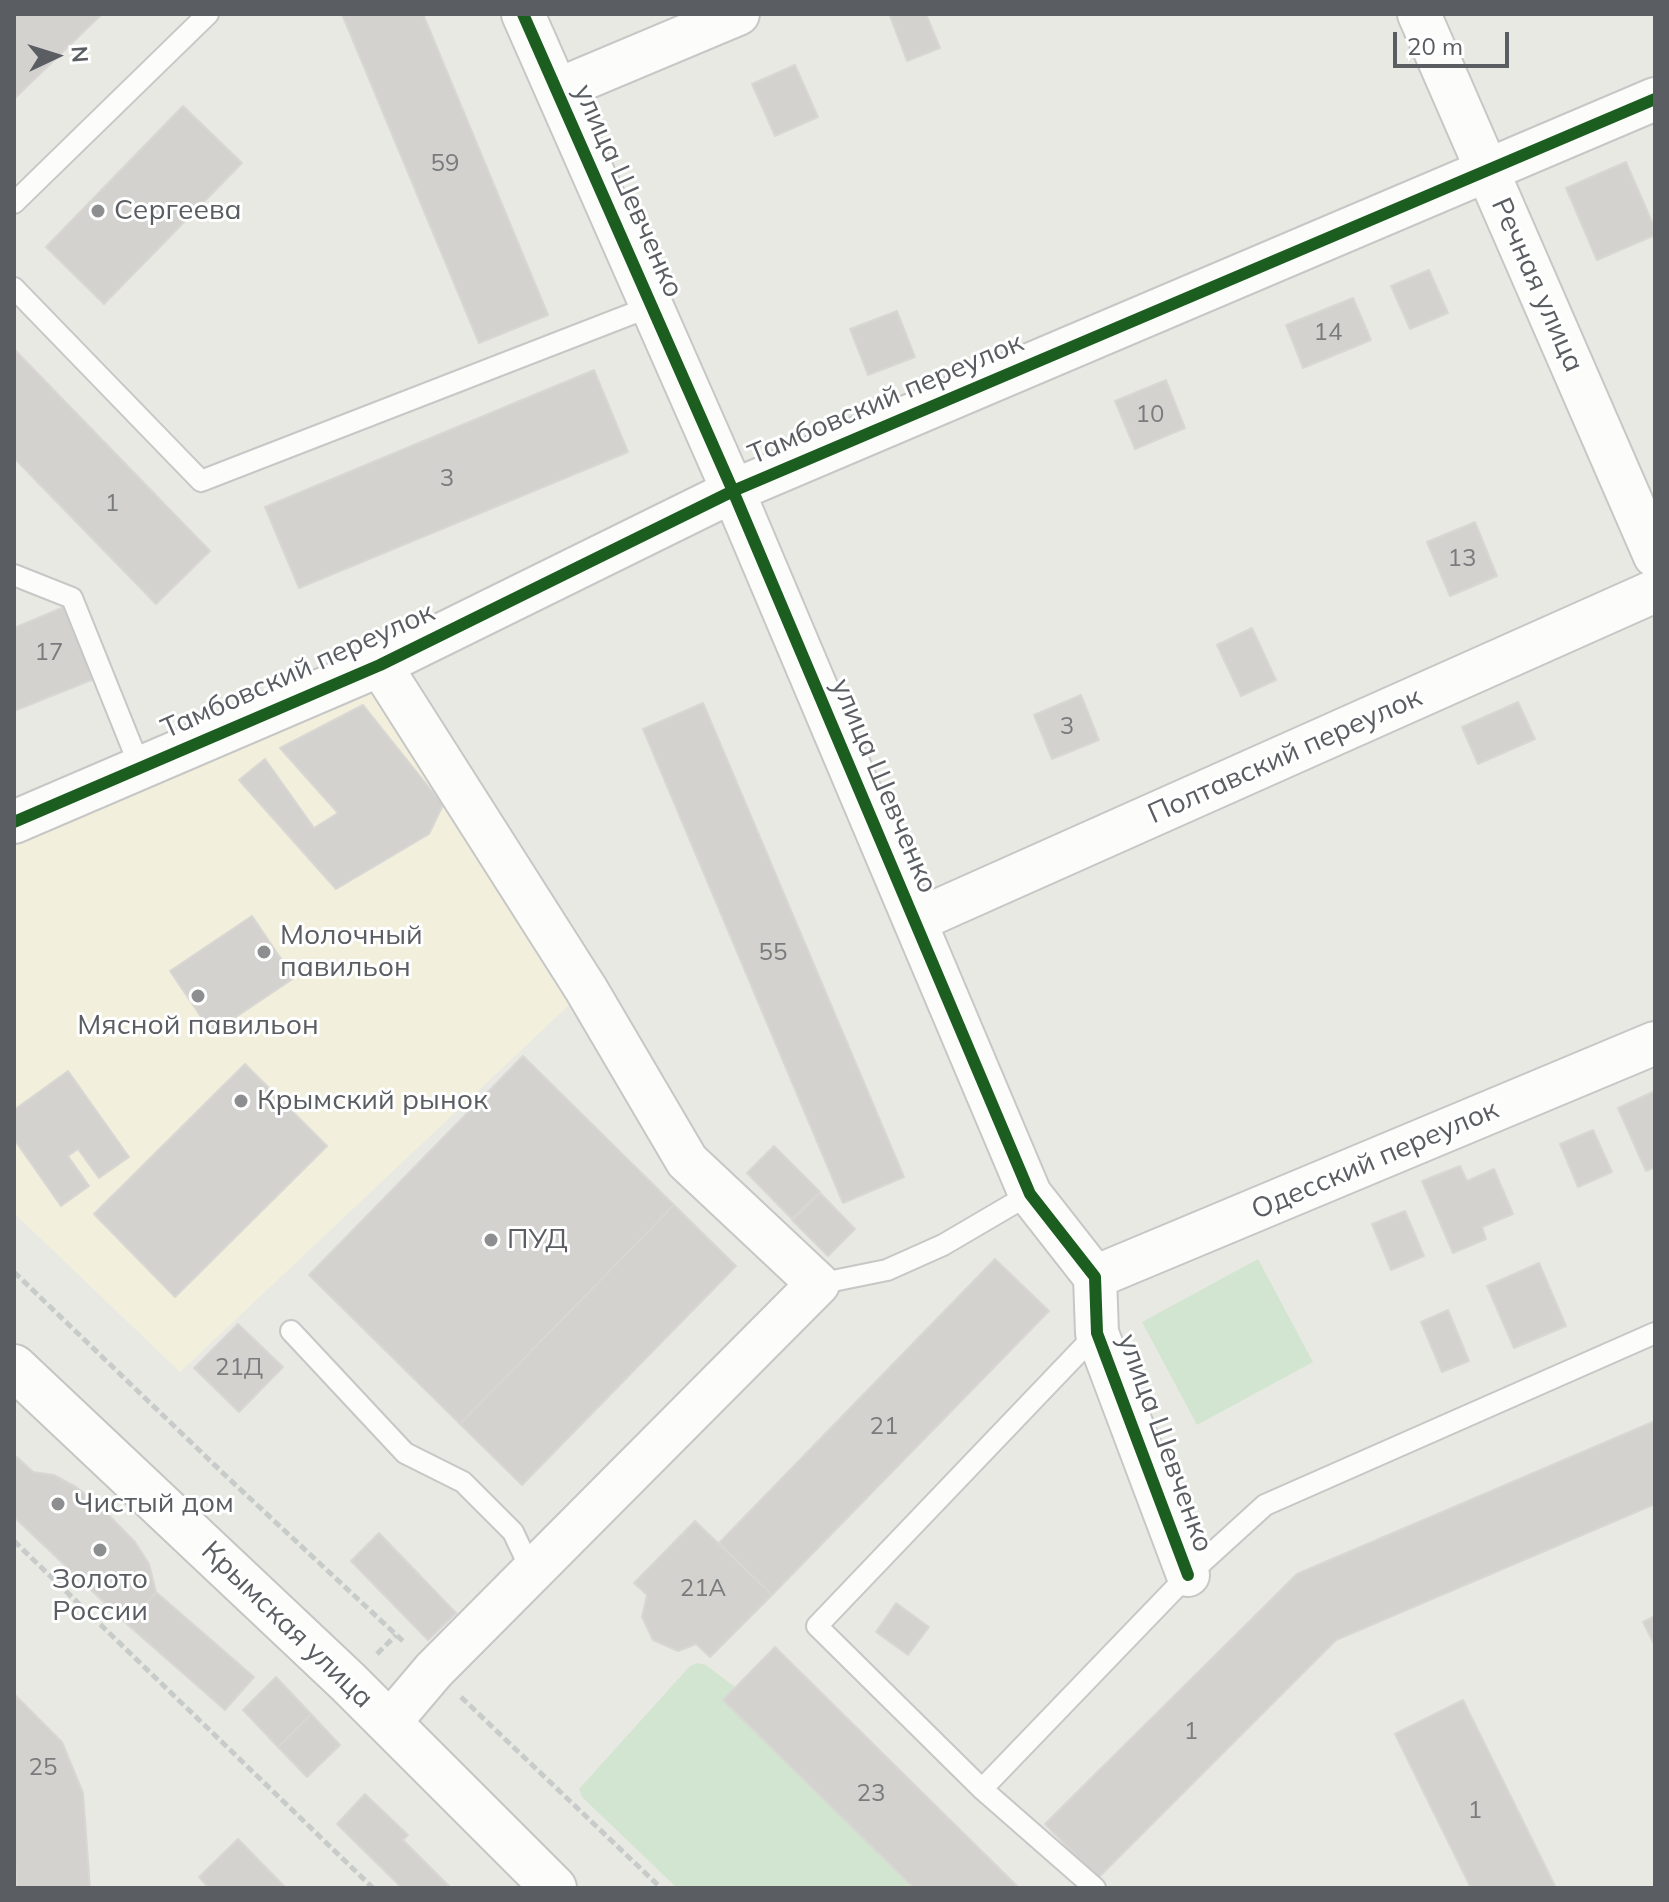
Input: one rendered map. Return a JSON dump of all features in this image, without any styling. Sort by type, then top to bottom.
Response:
[{"type":"main road","name":"Крымская улица","points":[[14,1367],[389,1723],[545,1885]]},
{"type":"street","name":"улица Шевченко","points":[[523,14],[733,491],[1030,1194],[1095,1277],[1097,1333],[1188,1575]]},
{"type":"street","points":[[557,90],[738,14]]},
{"type":"street","name":"Речная улица","points":[[1419,14],[1655,556]]},
{"type":"street","name":"Тамбовский переулок","points":[[14,822],[380,665],[733,491],[1655,99]]},
{"type":"street","name":"Полтавский переулок","points":[[915,921],[1655,591]]},
{"type":"street","points":[[380,665],[586,989],[687,1161],[818,1284],[434,1670],[389,1723]]},
{"type":"street","name":"Одесский переулок","points":[[1095,1277],[1655,1043]]},
{"type":"lane","points":[[14,203],[208,14]]},
{"type":"lane","points":[[14,288],[201,481],[652,306]]},
{"type":"lane","points":[[14,575],[72,598],[140,767]]},
{"type":"lane","points":[[818,1284],[887,1270],[943,1245],[1030,1194]]},
{"type":"lane","points":[[291,1331],[405,1453],[463,1482],[513,1532],[532,1572]]},
{"type":"lane","points":[[1095,1888],[982,1789],[817,1626],[1097,1333]]},
{"type":"lane","points":[[982,1789],[1188,1575],[1265,1505],[1655,1333]]},
{"type":"path","points":[[14,1272],[661,1888]]},
{"type":"path","points":[[14,1541],[373,1888]]},
{"type":"shaded area","name":"Крымский рынок","points":[[373,690],[586,989],[180,1372],[14,1213],[14,840]]},
{"type":"green space","points":[[1258,1259],[1313,1362],[1197,1425],[1142,1322]]},
{"type":"green space","points":[[698,1663],[706,1665],[735,1687],[724,1700],[914,1888],[677,1888],[582,1797],[579,1789],[690,1666]]},
{"type":"building","points":[[14,14],[102,14],[14,99]]},
{"type":"building","points":[[342,14],[423,14],[548,315],[479,343]]},
{"type":"building","points":[[926,14],[940,48],[907,61],[890,16]]},
{"type":"building","points":[[795,65],[818,117],[775,136],[752,84]]},
{"type":"building","points":[[183,106],[242,163],[104,304],[46,247]]},
{"type":"building","points":[[1626,162],[1655,235],[1597,260],[1566,188]]},
{"type":"building","points":[[1429,270],[1448,313],[1410,329],[1391,286]]},
{"type":"building","points":[[1353,298],[1371,340],[1303,368],[1286,325]]},
{"type":"building","points":[[897,311],[915,357],[868,375],[850,329]]},
{"type":"building","points":[[14,349],[210,551],[156,604],[14,458]]},
{"type":"building","points":[[594,370],[628,452],[299,588],[265,507]]},
{"type":"building","points":[[1166,380],[1185,428],[1135,449],[1115,401]]},
{"type":"building","points":[[1475,522],[1497,576],[1450,596],[1427,542]]},
{"type":"building","points":[[64,607],[94,679],[14,711],[14,628]]},
{"type":"building","points":[[1252,628],[1276,680],[1241,696],[1217,645]]},
{"type":"building","points":[[1081,695],[1099,740],[1052,759],[1034,715]]},
{"type":"building","points":[[1518,702],[1535,739],[1478,764],[1462,727]]},
{"type":"building","points":[[703,703],[904,1177],[843,1203],[643,729]]},
{"type":"building","points":[[363,705],[443,805],[429,834],[336,889],[239,780],[265,759],[314,828],[338,813],[280,748]]},
{"type":"building","points":[[252,916],[294,978],[212,1033],[170,971]]},
{"type":"building","name":"ПУД","points":[[523,1056],[674,1205],[460,1424],[309,1275]]},
{"type":"building","points":[[245,1064],[327,1146],[175,1297],[94,1214]]},
{"type":"building","points":[[68,1071],[129,1157],[99,1178],[78,1149],[68,1156],[89,1186],[61,1206],[14,1139],[14,1110]]},
{"type":"building","points":[[1655,1091],[1655,1167],[1646,1171],[1618,1108]]},
{"type":"building","points":[[1593,1130],[1612,1172],[1578,1187],[1560,1144]]},
{"type":"building","points":[[774,1146],[820,1192],[792,1219],[747,1173]]},
{"type":"building","points":[[1460,1166],[1467,1181],[1494,1169],[1513,1214],[1482,1227],[1486,1239],[1453,1253],[1422,1181]]},
{"type":"building","points":[[820,1193],[855,1229],[828,1256],[792,1220]]},
{"type":"building","points":[[674,1205],[736,1266],[522,1485],[460,1424]]},
{"type":"building","points":[[1405,1211],[1424,1256],[1391,1270],[1372,1224]]},
{"type":"building","points":[[995,1259],[1049,1311],[772,1595],[719,1543]]},
{"type":"building","points":[[1539,1263],[1566,1326],[1514,1348],[1487,1286]]},
{"type":"building","points":[[1448,1310],[1469,1361],[1442,1372],[1421,1322]]},
{"type":"building","points":[[238,1324],[283,1367],[239,1412],[194,1368]]},
{"type":"building","points":[[1655,1421],[1655,1504],[1336,1640],[1098,1878],[1045,1824],[1297,1574]]},
{"type":"building","points":[[17,1457],[33,1472],[54,1475],[76,1487],[97,1503],[135,1542],[149,1564],[156,1592],[128,1625],[14,1517],[14,1460]]},
{"type":"building","points":[[695,1521],[772,1595],[710,1657],[696,1644],[678,1651],[653,1640],[642,1617],[647,1595],[634,1583]]},
{"type":"building","points":[[379,1533],[456,1613],[428,1640],[351,1561]]},
{"type":"building","points":[[156,1592],[254,1677],[225,1710],[128,1625]]},
{"type":"building","points":[[896,1603],[929,1627],[908,1655],[876,1632]]},
{"type":"building","points":[[1655,1616],[1655,1646],[1643,1622]]},
{"type":"building","points":[[775,1647],[1019,1888],[914,1888],[723,1700]]},
{"type":"building","points":[[276,1677],[311,1714],[278,1747],[243,1710]]},
{"type":"building","points":[[14,1694],[62,1742],[83,1793],[90,1888],[17,1888]]},
{"type":"building","points":[[1463,1700],[1556,1888],[1471,1888],[1395,1734]]},
{"type":"building","points":[[311,1714],[340,1745],[307,1777],[278,1747]]},
{"type":"building","points":[[365,1794],[408,1835],[403,1840],[451,1888],[402,1888],[337,1824]]},
{"type":"building","points":[[238,1839],[286,1888],[209,1888],[199,1877]]},
{"type":"cycle path","points":[[523,14],[733,491],[1030,1194],[1095,1277],[1097,1333],[1188,1575]]},
{"type":"cycle path","points":[[14,822],[380,665],[733,491],[1655,99]]},
{"type":"place","name":"Сергеева","points":[[98,211]]},
{"type":"place","name":"Молочный павильон","points":[[264,952]]},
{"type":"place","name":"Мясной павильон","points":[[198,996]]},
{"type":"place","name":"Крымский рынок","points":[[241,1101]]},
{"type":"place","name":"ПУД","points":[[491,1240]]},
{"type":"place","name":"Чистый дом","points":[[58,1504]]},
{"type":"place","name":"Золото России","points":[[100,1550]]}]
